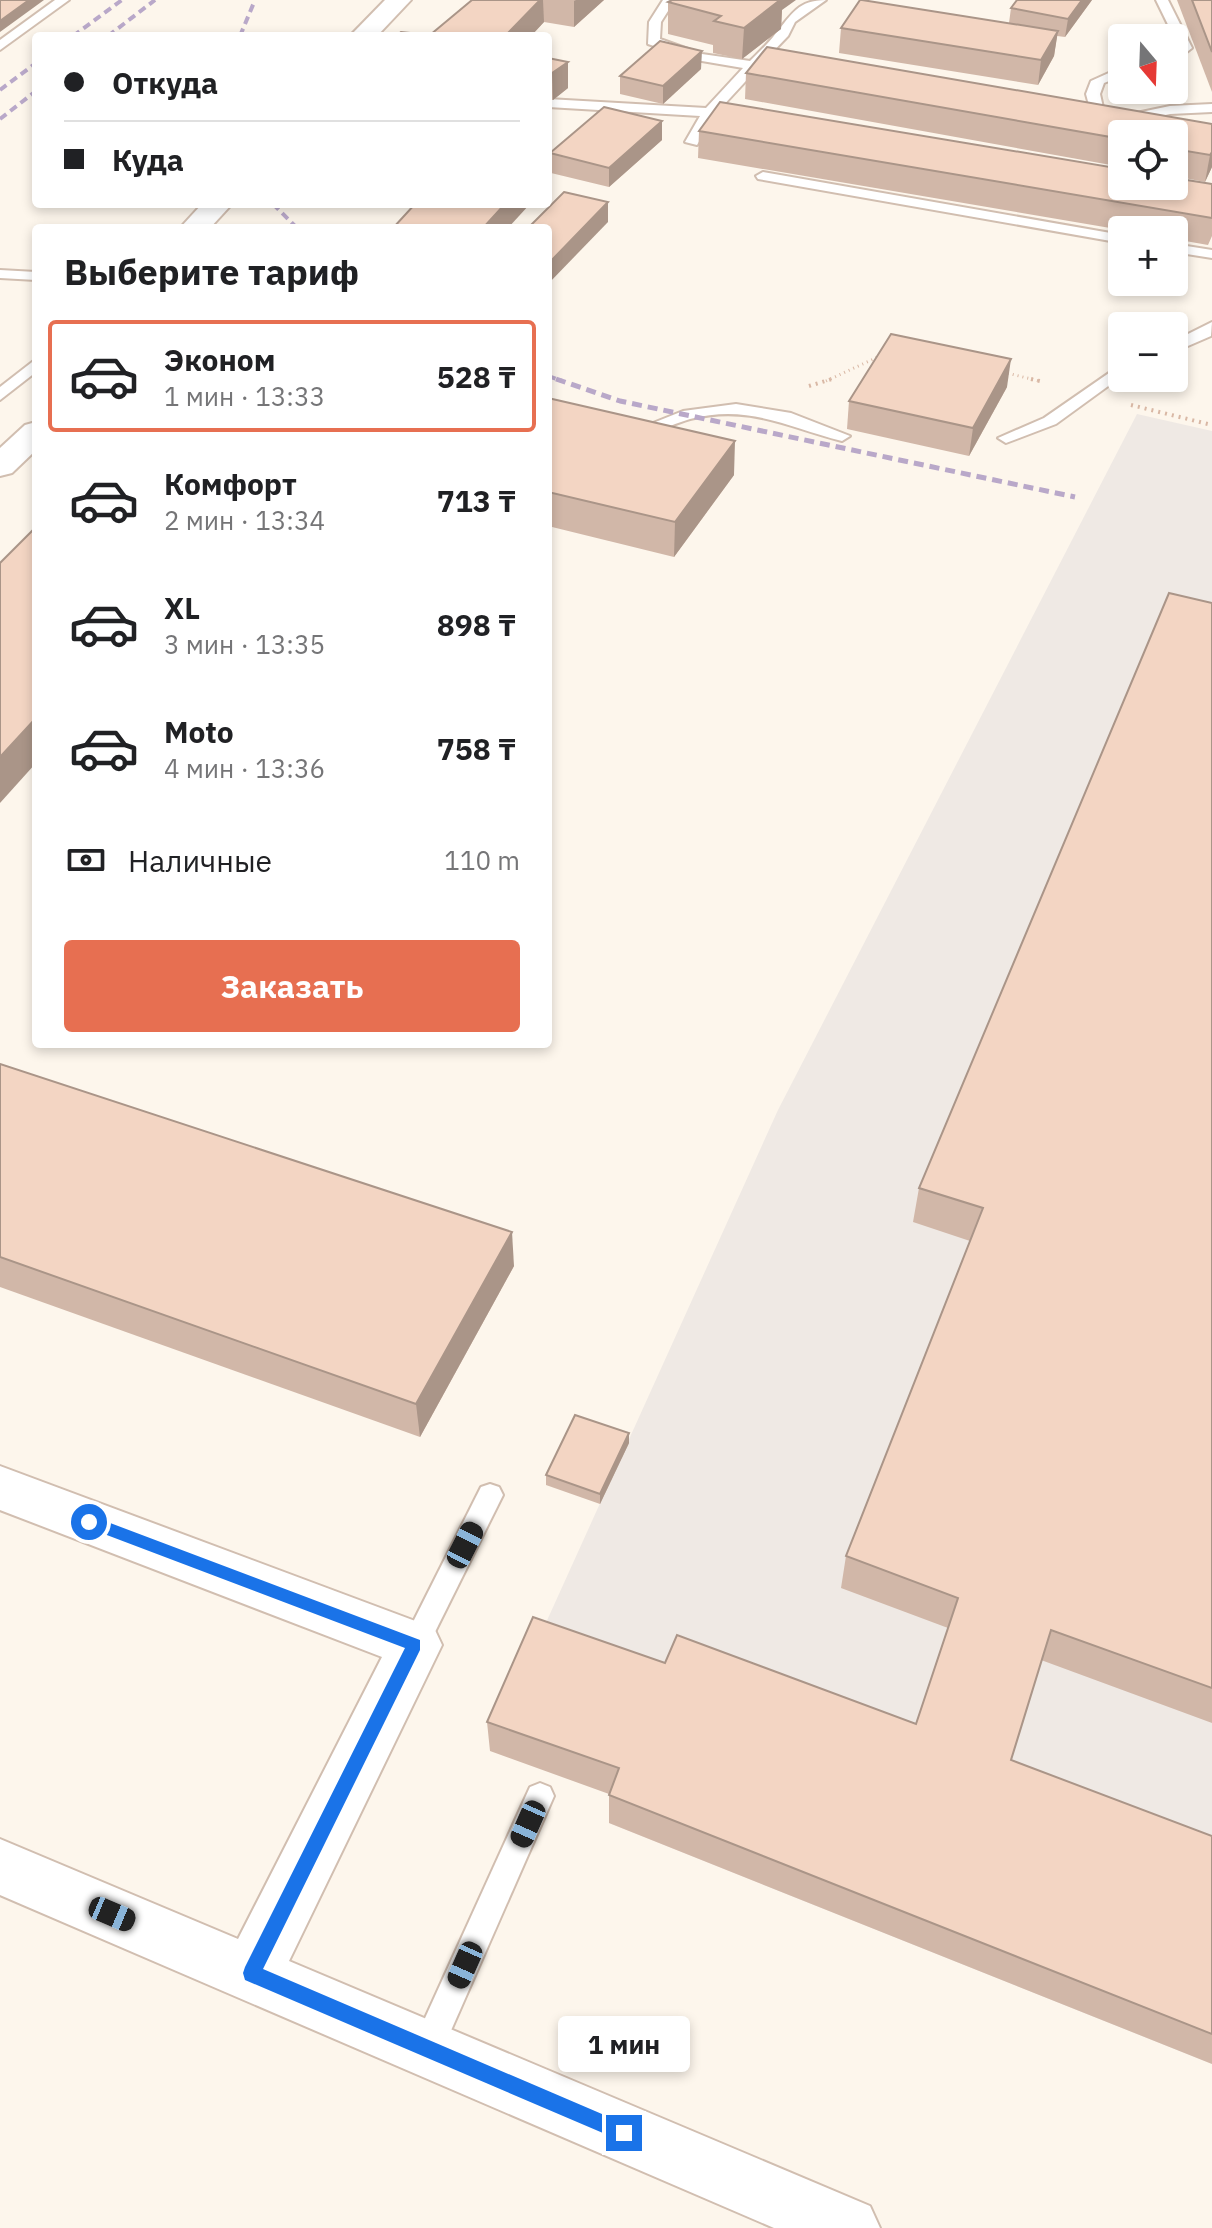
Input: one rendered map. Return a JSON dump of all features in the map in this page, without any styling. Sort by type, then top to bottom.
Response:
[{"type":"street","points":[[367,32],[399,0]]},
{"type":"street","points":[[198,224],[214,208]]},
{"type":"street","points":[[0,466],[32,436]]},
{"type":"street","points":[[0,1488],[415,1645],[252,1973]]},
{"type":"street","points":[[0,1867],[848,2228]]},
{"type":"lane","points":[[0,46],[63,0]]},
{"type":"lane","points":[[669,0],[655,22],[653,41],[682,54],[730,65],[754,65],[798,73]]},
{"type":"lane","points":[[692,142],[709,112],[784,33],[790,20],[820,0]]},
{"type":"lane","points":[[1162,0],[1174,24]]},
{"type":"lane","points":[[1100,124],[1093,94],[1098,81],[1108,77]]},
{"type":"lane","points":[[552,103],[709,112],[755,120]]},
{"type":"lane","points":[[1100,124],[1170,110],[1212,108]]},
{"type":"lane","points":[[1085,122],[1108,125]]},
{"type":"lane","points":[[763,176],[1108,237]]},
{"type":"lane","points":[[1188,250],[1212,254]]},
{"type":"lane","points":[[0,274],[32,276]]},
{"type":"lane","points":[[1188,341],[1212,327]]},
{"type":"lane","points":[[0,395],[32,367]]},
{"type":"lane","points":[[1006,438],[1050,421],[1108,379]]},
{"type":"lane","points":[[609,435],[624,438],[662,421],[726,407],[764,409],[842,436]]},
{"type":"lane","points":[[415,1645],[490,1495]]},
{"type":"lane","points":[[427,2049],[540,1796]]},
{"type":"path","points":[[726,407],[782,395],[838,377],[885,353]]},
{"type":"path","points":[[993,369],[1212,425]]},
{"type":"shaded area","points":[[1137,414],[1212,431],[1212,2064],[609,1823],[618,1798],[535,1647],[778,1110]]},
{"type":"building","points":[[0,0],[29,0],[0,21]]},
{"type":"building","points":[[472,0],[540,0],[509,32],[434,32]]},
{"type":"building","points":[[780,0],[744,28],[714,21],[721,16],[668,2]]},
{"type":"building","points":[[860,0],[1058,31],[1041,60],[841,28]]},
{"type":"building","points":[[1017,0],[1082,0],[1068,19],[1011,8]]},
{"type":"building","points":[[1192,0],[1212,0],[1212,52]]},
{"type":"building","points":[[660,41],[702,51],[663,86],[620,76]]},
{"type":"building","points":[[767,47],[1212,124],[1212,152],[1210,155],[1188,151],[1188,120],[1108,120],[1108,137],[746,73]]},
{"type":"building","points":[[552,59],[568,62],[552,73]]},
{"type":"building","points":[[720,102],[1108,167],[1108,200],[1188,200],[1188,180],[1212,184],[1212,218],[699,131]]},
{"type":"building","points":[[604,107],[662,121],[609,168],[552,151]]},
{"type":"building","points":[[564,192],[608,202],[552,260],[552,224],[532,224],[548,208],[552,208]]},
{"type":"building","points":[[411,208],[501,208],[487,224],[397,224]]},
{"type":"building","points":[[891,334],[1011,359],[973,428],[849,401]]},
{"type":"building","points":[[552,399],[735,441],[675,522],[552,493]]},
{"type":"building","points":[[32,531],[32,722],[0,757],[0,563]]},
{"type":"building","points":[[1169,593],[1212,603],[1212,1688],[1051,1630],[1011,1760],[1212,1836],[1212,2034],[609,1795],[619,1768],[487,1722],[533,1617],[665,1663],[677,1635],[916,1724],[958,1598],[846,1556],[983,1208],[919,1188]]},
{"type":"building","points":[[0,1064],[512,1232],[416,1404],[0,1257]]},
{"type":"building","points":[[575,1415],[629,1433],[600,1494],[546,1475]]},
{"type":"railway","points":[[78,32],[122,0]]},
{"type":"railway","points":[[113,32],[155,0]]},
{"type":"railway","points":[[242,32],[255,0]]},
{"type":"railway","points":[[0,90],[32,66]]},
{"type":"railway","points":[[0,119],[32,94]]},
{"type":"railway","points":[[277,208],[293,224]]},
{"type":"railway","points":[[552,377],[562,381]]},
{"type":"railway","points":[[556,379],[620,401],[1075,497]]},
{"type":"route","points":[[89,1522],[415,1645],[252,1973],[624,2133]]}]
